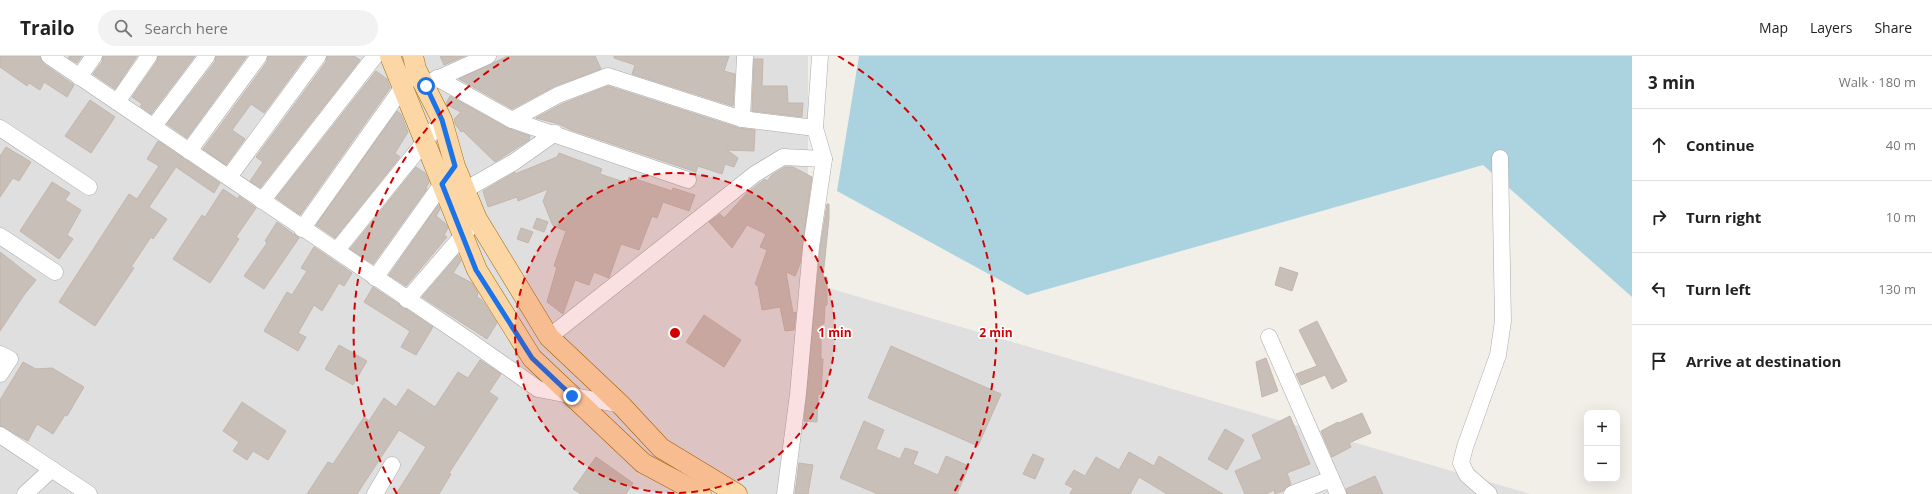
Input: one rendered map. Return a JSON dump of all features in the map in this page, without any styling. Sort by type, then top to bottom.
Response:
[{"type":"main road","points":[[390,56],[476,270],[532,358],[643,463],[701,494]]},
{"type":"main road","points":[[423,72],[442,120],[455,166],[477,219],[549,337],[621,405],[661,448],[737,494]]},
{"type":"street","points":[[49,56],[470,341],[538,389],[621,405]]},
{"type":"street","points":[[79,76],[94,56]]},
{"type":"street","points":[[117,102],[149,56]]},
{"type":"street","points":[[154,126],[206,56]]},
{"type":"street","points":[[188,151],[259,56]]},
{"type":"street","points":[[229,177],[318,56]]},
{"type":"street","points":[[262,201],[375,56]]},
{"type":"street","points":[[302,228],[403,88],[423,72],[488,56]]},
{"type":"street","points":[[742,119],[745,56]]},
{"type":"street","points":[[785,494],[798,394],[811,247],[824,159],[815,128],[820,56]]},
{"type":"street","points":[[423,72],[512,120],[554,133],[688,180]]},
{"type":"street","points":[[512,120],[558,94],[608,76],[742,119],[815,128]]},
{"type":"street","points":[[336,250],[442,120]]},
{"type":"street","points":[[1,130],[89,187]]},
{"type":"street","points":[[465,190],[514,162],[554,133]]},
{"type":"street","points":[[549,337],[755,174],[783,157],[824,159]]},
{"type":"street","points":[[1489,494],[1467,475],[1461,464],[1465,447],[1498,355],[1503,320],[1500,158]]},
{"type":"street","points":[[375,278],[455,166]]},
{"type":"street","points":[[408,300],[477,219]]},
{"type":"street","points":[[0,236],[55,272]]},
{"type":"street","points":[[1269,337],[1338,494]]},
{"type":"street","points":[[0,354],[10,359],[0,374]]},
{"type":"street","points":[[0,435],[89,494]]},
{"type":"street","points":[[375,494],[392,465]]},
{"type":"street","points":[[26,494],[52,469]]},
{"type":"street","points":[[1292,494],[1331,479]]},
{"type":"shaded area","points":[[0,56],[808,56],[808,282],[1530,494],[0,494]]},
{"type":"water","points":[[859,56],[1632,56],[1632,297],[1483,165],[1027,295],[837,191]]},
{"type":"building","points":[[0,56],[40,56],[44,64],[74,85],[67,97],[44,82],[40,90],[29,83],[27,86],[0,67]]},
{"type":"building","points":[[70,56],[82,56],[77,63],[68,58]]},
{"type":"building","points":[[103,56],[137,56],[115,89],[93,74],[102,62]]},
{"type":"building","points":[[158,56],[195,56],[151,114],[140,106],[142,104],[132,97],[157,61]]},
{"type":"building","points":[[216,56],[247,56],[187,138],[167,124],[215,62]]},
{"type":"building","points":[[268,56],[306,56],[264,113],[251,104],[232,130],[245,139],[226,165],[203,149],[267,62]]},
{"type":"building","points":[[327,56],[354,56],[360,60],[260,188],[250,181],[263,162],[256,157],[326,62]]},
{"type":"building","points":[[440,56],[465,56],[444,65]]},
{"type":"building","points":[[508,56],[595,56],[601,69],[555,86],[512,109],[459,79]]},
{"type":"building","points":[[614,56],[729,56],[724,71],[735,74],[733,106],[632,74],[635,65],[614,58]]},
{"type":"building","points":[[754,59],[763,59],[762,86],[787,86],[788,103],[803,103],[802,117],[752,111]]},
{"type":"building","points":[[376,71],[387,79],[390,88],[300,215],[276,198]]},
{"type":"building","points":[[608,86],[739,128],[755,130],[754,151],[727,150],[738,158],[734,167],[725,164],[722,174],[698,166],[696,172],[571,130],[559,124],[536,118],[562,104]]},
{"type":"building","points":[[450,96],[507,128],[530,136],[529,140],[495,162],[463,131],[461,132],[455,124],[454,119],[461,112],[447,105],[446,103]]},
{"type":"building","points":[[90,100],[115,117],[91,153],[65,136]]},
{"type":"building","points":[[397,111],[401,114],[408,132],[395,153],[400,157],[335,238],[316,225]]},
{"type":"building","points":[[158,141],[220,183],[214,193],[176,167],[149,207],[167,219],[153,239],[151,237],[131,267],[134,268],[95,326],[59,302],[129,194],[137,199],[159,166],[147,159]]},
{"type":"building","points":[[6,147],[31,162],[19,181],[13,178],[0,197],[0,156]]},
{"type":"building","points":[[559,153],[602,169],[600,174],[627,183],[629,177],[672,191],[673,188],[695,195],[689,211],[663,202],[657,218],[652,216],[639,250],[621,244],[609,278],[594,272],[589,285],[575,280],[563,314],[547,302],[557,267],[554,266],[566,231],[553,226],[543,201],[548,189],[518,201],[517,197],[488,207],[483,191],[515,172],[515,174],[557,157]]},
{"type":"building","points":[[416,167],[425,173],[429,182],[426,188],[427,189],[373,264],[350,249]]},
{"type":"building","points":[[785,167],[793,167],[812,177],[800,264],[795,276],[786,272],[793,313],[796,312],[794,330],[785,331],[780,307],[762,310],[758,286],[755,284],[767,250],[760,247],[766,234],[747,225],[732,248],[709,222],[720,214],[724,218],[748,192],[765,179],[767,181],[772,175]]},
{"type":"building","points":[[52,182],[70,193],[65,200],[81,210],[67,235],[73,239],[59,259],[20,231]]},
{"type":"building","points":[[223,189],[238,199],[239,196],[256,208],[236,237],[239,239],[210,283],[173,259],[202,215],[205,217]]},
{"type":"building","points":[[827,204],[829,204],[829,218],[823,277],[827,277],[827,305],[825,305],[824,324],[821,324],[821,359],[823,359],[821,394],[818,394],[817,422],[804,421],[820,248]]},
{"type":"building","points":[[438,205],[440,209],[436,216],[445,223],[448,228],[444,235],[447,237],[406,286],[389,275]]},
{"type":"building","points":[[537,218],[548,222],[544,232],[533,228]]},
{"type":"building","points":[[277,222],[299,238],[264,289],[244,276],[267,243],[265,241]]},
{"type":"building","points":[[521,228],[533,232],[528,243],[517,239]]},
{"type":"building","points":[[314,247],[352,273],[344,286],[339,283],[322,311],[314,305],[298,333],[306,337],[298,351],[264,331],[287,292],[292,295],[307,271],[301,268]]},
{"type":"building","points":[[0,252],[36,280],[0,331]]},
{"type":"building","points":[[458,255],[461,261],[453,273],[472,283],[478,293],[477,297],[482,300],[497,323],[487,339],[422,297]]},
{"type":"building","points":[[1280,267],[1298,273],[1292,291],[1275,285]]},
{"type":"building","points":[[373,287],[433,327],[416,355],[401,347],[410,331],[364,302]]},
{"type":"building","points":[[704,315],[741,340],[724,367],[686,342]]},
{"type":"building","points":[[1317,321],[1347,381],[1332,389],[1325,375],[1301,385],[1296,374],[1317,366],[1299,330]]},
{"type":"building","points":[[339,345],[367,361],[353,385],[325,369]]},
{"type":"building","points":[[891,346],[1001,394],[978,446],[868,398]]},
{"type":"building","points":[[1266,358],[1278,391],[1262,397],[1256,362]]},
{"type":"building","points":[[480,360],[501,374],[489,392],[498,398],[449,473],[451,474],[439,494],[396,494],[426,447],[399,430],[357,494],[307,494],[328,462],[333,464],[364,417],[369,421],[384,398],[396,407],[408,389],[435,407],[458,372],[468,378]]},
{"type":"building","points":[[23,362],[36,369],[52,368],[84,387],[67,416],[65,415],[53,434],[37,424],[28,441],[0,426],[0,400]]},
{"type":"building","points":[[242,402],[286,431],[268,460],[253,451],[247,460],[233,451],[239,442],[223,431]]},
{"type":"building","points":[[1362,413],[1371,433],[1349,443],[1351,447],[1332,457],[1321,431],[1338,422],[1339,423]]},
{"type":"building","points":[[1290,416],[1310,464],[1287,473],[1291,484],[1283,491],[1275,494],[1274,490],[1266,494],[1245,494],[1235,471],[1262,459],[1252,435]]},
{"type":"building","points":[[864,421],[884,430],[876,449],[900,459],[905,448],[918,452],[913,464],[938,475],[946,456],[969,466],[957,494],[878,494],[840,478]]},
{"type":"building","points":[[1225,429],[1244,440],[1227,470],[1208,459]]},
{"type":"building","points":[[1129,452],[1154,466],[1159,456],[1223,494],[1167,494],[1139,477],[1130,494],[1070,494],[1073,488],[1065,484],[1074,470],[1085,476],[1096,457],[1119,470]]},
{"type":"building","points":[[1033,454],[1044,459],[1035,479],[1023,474]]},
{"type":"building","points":[[596,457],[633,483],[626,494],[581,494],[573,489]]},
{"type":"building","points":[[799,463],[813,465],[808,494],[795,494]]},
{"type":"building","points":[[1375,476],[1383,494],[1347,494],[1346,489]]},
{"type":"route","points":[[426,86],[442,120],[455,166],[442,184],[476,270],[532,358],[572,396]]}]
